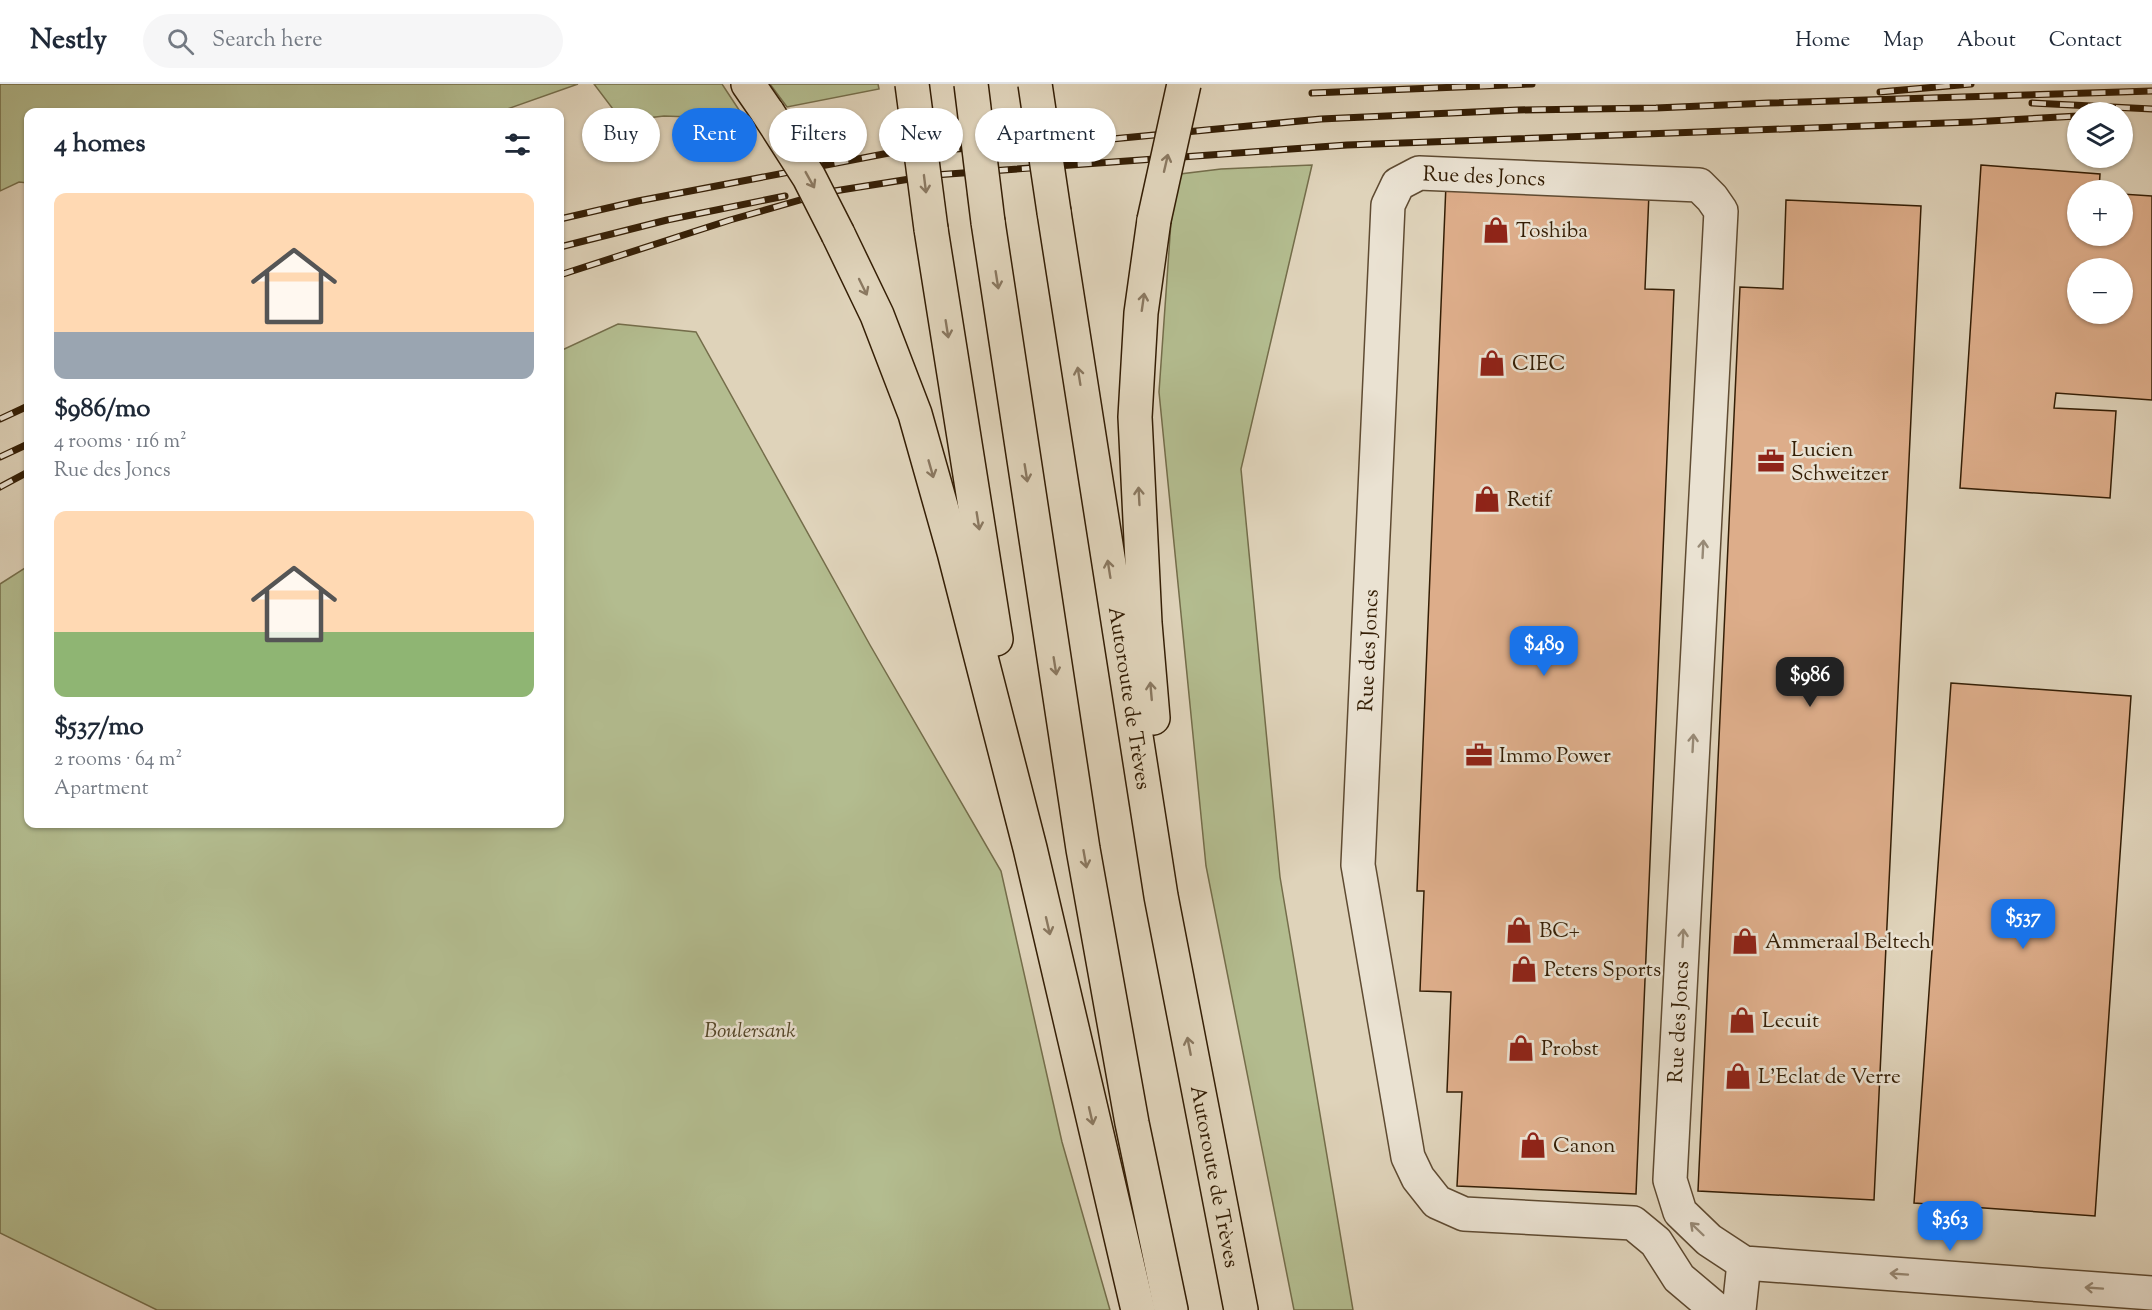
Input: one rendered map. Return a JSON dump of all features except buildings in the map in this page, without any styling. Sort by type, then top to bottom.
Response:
[{"type":"highway","points":[[748,84],[809,177],[838,234],[877,315],[915,414],[954,552],[1030,848],[1138,1310]]},
{"type":"highway","points":[[912,84],[931,229],[1030,848]]},
{"type":"highway","points":[[971,84],[988,222],[1083,849],[1132,1122],[1171,1310]]},
{"type":"highway","name":"Autoroute de Trèves","points":[[1035,84],[1161,896],[1241,1310]]},
{"type":"highway","points":[[1161,896],[1153,713],[1145,623],[1135,417],[1141,313],[1154,220],[1184,84]]},
{"type":"street","name":"Rue des Joncs","points":[[1717,1310],[1679,1278],[1656,1242],[1633,1222],[1464,1214],[1437,1202],[1418,1178],[1408,1157],[1358,865],[1388,205],[1398,184],[1419,173],[1699,185],[1721,211],[1670,1180],[1680,1212],[1709,1240],[1744,1263],[2139,1298]]},
{"type":"street","points":[[1739,1310],[1744,1263]]},
{"type":"green space","points":[[0,84],[578,84],[510,108],[24,108],[24,183],[19,182],[0,191]]},
{"type":"green space","points":[[594,84],[722,84],[738,108],[672,108],[672,116],[660,116],[660,108],[612,108]]},
{"type":"green space","points":[[770,84],[878,84],[879,89],[787,107]]},
{"type":"green space","points":[[1312,165],[1241,469],[1280,877],[1353,1310],[1294,1310],[1206,866],[1159,392],[1171,222],[1180,174],[1221,169]]},
{"type":"green space","name":"Boulersank","points":[[618,324],[696,332],[870,645],[1001,871],[1062,1142],[1110,1310],[157,1310],[0,1233],[0,584],[24,569],[24,828],[564,828],[564,349]]},
{"type":"railway","points":[[1312,93],[1532,84]]},
{"type":"railway","points":[[1880,92],[1971,84]]},
{"type":"railway","points":[[564,218],[638,201],[889,153],[1091,141],[1321,119],[1517,110],[1656,108],[2152,91]]},
{"type":"railway","points":[[2032,103],[2152,109]]},
{"type":"railway","points":[[564,274],[730,220],[828,192],[935,175],[1347,145],[2067,117]]},
{"type":"railway","points":[[564,246],[667,220],[785,196]]},
{"type":"railway","points":[[0,419],[24,408]]},
{"type":"railway","points":[[0,457],[24,446]]},
{"type":"railway","points":[[0,487],[24,474]]},
{"type":"place","name":"Toshiba","points":[[1496,230]]},
{"type":"place","name":"CIEC","points":[[1492,363]]},
{"type":"place","name":"Lucien Schweitzer","points":[[1771,461]]},
{"type":"place","name":"Retif","points":[[1487,499]]},
{"type":"place","name":"Immo Power","points":[[1479,755]]},
{"type":"place","name":"BC+","points":[[1519,930]]},
{"type":"place","name":"Ammeraal Beltech","points":[[1745,941]]},
{"type":"place","name":"Peters Sports","points":[[1524,969]]},
{"type":"place","name":"Lecuit","points":[[1742,1020]]},
{"type":"place","name":"Probst","points":[[1521,1048]]},
{"type":"place","name":"L'Eclat de Verre","points":[[1738,1076]]},
{"type":"place","name":"Canon","points":[[1533,1145]]}]
